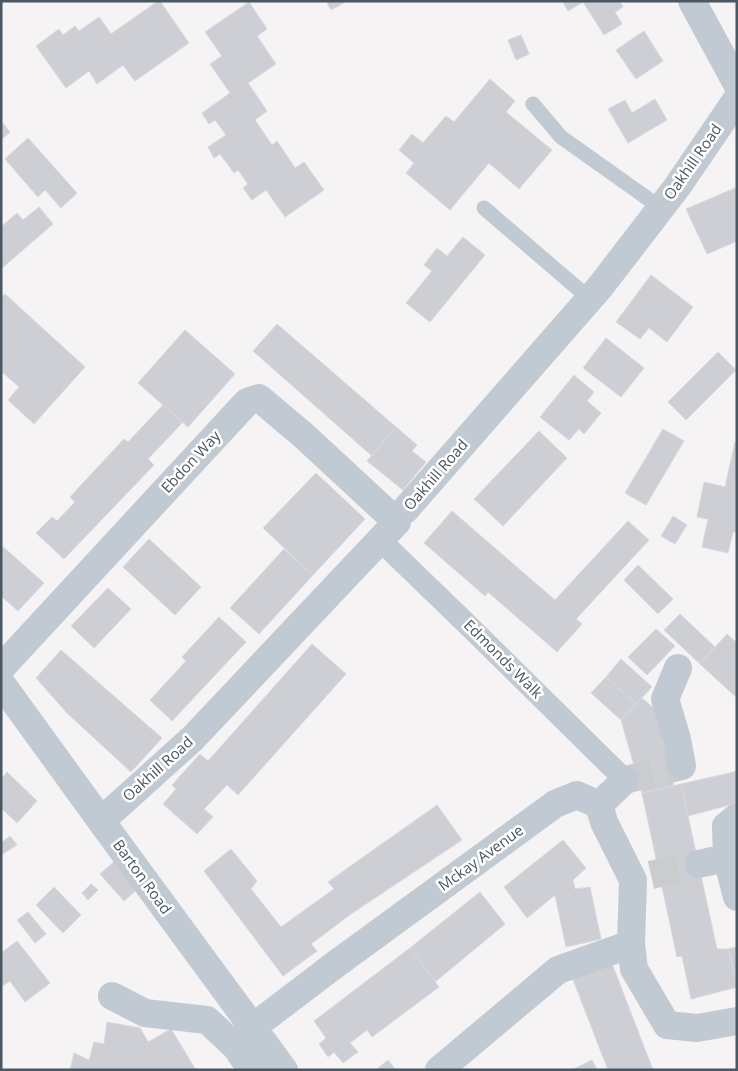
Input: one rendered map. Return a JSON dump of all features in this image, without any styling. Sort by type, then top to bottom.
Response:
[{"type":"street","points":[[692,1],[737,84]]},
{"type":"street","name":"Oakhill Road","points":[[100,821],[193,738],[394,524],[590,298],[661,208],[737,99]]},
{"type":"street","name":"Ebdon Way","points":[[1,668],[247,402],[259,398],[303,435],[394,524]]},
{"type":"street","name":"Edmonds Walk","points":[[394,524],[474,631],[625,780]]},
{"type":"street","points":[[678,668],[665,698],[677,739],[682,766]]},
{"type":"street","name":"Barton Road","points":[[1,682],[100,821],[284,1070]]},
{"type":"street","points":[[625,780],[599,805],[604,822],[642,878],[632,944],[634,969],[667,1025],[696,1028],[737,1021]]},
{"type":"street","name":"Mckay Avenue","points":[[253,1027],[555,804],[577,795],[599,805]]},
{"type":"street","points":[[737,817],[726,826],[727,858],[737,897]]},
{"type":"street","points":[[698,864],[727,858]]},
{"type":"street","points":[[439,1070],[558,970],[632,944]]},
{"type":"street","points":[[112,996],[145,1013],[207,1020],[235,1046],[252,1070]]},
{"type":"lane","points":[[533,104],[561,137],[661,208]]},
{"type":"lane","points":[[484,208],[590,298]]},
{"type":"building","points":[[160,1],[189,43],[135,81],[123,65],[97,84],[89,71],[66,88],[36,46],[59,29],[63,35],[75,26],[79,31],[99,17],[111,34]]},
{"type":"building","points":[[326,1],[347,1],[331,10]]},
{"type":"building","points":[[562,1],[620,1],[623,7],[615,12],[622,24],[604,35],[583,2],[568,11]]},
{"type":"building","points":[[249,2],[267,29],[257,36],[276,64],[248,83],[267,111],[255,120],[272,145],[277,141],[295,168],[304,162],[324,190],[285,217],[266,190],[252,200],[243,188],[248,184],[238,170],[234,173],[220,154],[214,158],[208,147],[226,135],[215,120],[209,124],[202,113],[230,93],[210,64],[222,56],[205,32]]},
{"type":"building","points":[[644,31],[663,61],[636,79],[616,50]]},
{"type":"building","points":[[521,35],[529,54],[516,60],[508,40]]},
{"type":"building","points":[[490,79],[515,101],[506,112],[552,150],[519,189],[489,163],[450,210],[406,173],[414,163],[399,150],[412,134],[423,143],[446,116],[454,122]]},
{"type":"building","points":[[655,99],[667,120],[628,143],[608,109],[625,100],[632,113]]},
{"type":"building","points":[[1,121],[10,132],[1,140]]},
{"type":"building","points":[[28,138],[77,193],[61,208],[45,190],[38,197],[5,159]]},
{"type":"building","points":[[735,188],[737,192],[737,241],[707,254],[686,209]]},
{"type":"building","points":[[39,207],[53,224],[1,269],[1,227],[17,213],[23,220]]},
{"type":"building","points":[[463,237],[485,255],[430,322],[406,303],[432,271],[424,265],[437,248],[447,256]]},
{"type":"building","points":[[651,275],[693,307],[667,342],[649,328],[640,339],[616,322]]},
{"type":"building","points":[[5,294],[85,367],[34,424],[8,400],[19,387],[1,371],[1,297]]},
{"type":"building","points":[[277,324],[396,427],[372,456],[253,351]]},
{"type":"building","points":[[185,330],[235,374],[188,427],[138,383]]},
{"type":"building","points":[[606,338],[644,368],[621,397],[583,368]]},
{"type":"building","points":[[718,352],[736,370],[686,420],[668,402]]},
{"type":"building","points":[[574,375],[594,392],[587,401],[601,413],[584,434],[579,429],[569,440],[540,417]]},
{"type":"building","points":[[163,405],[183,422],[148,459],[154,465],[64,559],[36,533],[52,517],[57,521],[75,502],[70,497],[124,439],[128,442]]},
{"type":"building","points":[[396,427],[417,445],[412,451],[426,462],[403,490],[367,461]]},
{"type":"building","points":[[663,429],[684,441],[646,505],[625,493]]},
{"type":"building","points":[[539,431],[567,458],[503,526],[474,499]]},
{"type":"building","points":[[735,442],[737,443],[737,532],[733,532],[728,553],[702,547],[708,519],[697,517],[704,482],[725,487]]},
{"type":"building","points":[[316,473],[365,519],[313,575],[263,528]]},
{"type":"building","points":[[452,511],[555,600],[628,521],[649,540],[576,619],[582,624],[557,652],[488,592],[485,596],[424,543]]},
{"type":"building","points":[[673,516],[687,525],[675,544],[661,536]]},
{"type":"building","points":[[149,539],[201,587],[175,615],[123,567]]},
{"type":"building","points":[[1,545],[44,583],[18,611],[1,596]]},
{"type":"building","points":[[284,549],[313,575],[259,634],[230,608]]},
{"type":"building","points":[[638,565],[673,599],[658,614],[624,580]]},
{"type":"building","points":[[108,588],[131,609],[94,648],[71,626]]},
{"type":"building","points":[[680,614],[715,647],[700,664],[664,630]]},
{"type":"building","points":[[219,617],[246,642],[172,721],[150,700],[186,661],[182,657]]},
{"type":"building","points":[[656,629],[675,646],[647,675],[628,657]]},
{"type":"building","points":[[727,634],[737,643],[737,698],[700,664]]},
{"type":"building","points":[[312,644],[346,674],[238,795],[227,785],[204,809],[213,817],[197,834],[163,804],[176,789],[172,785],[200,754],[208,761]]},
{"type":"building","points":[[61,650],[162,738],[131,772],[67,713],[36,678]]},
{"type":"building","points":[[621,659],[652,687],[636,704],[606,677]]},
{"type":"building","points":[[606,677],[636,704],[621,720],[591,693]]},
{"type":"building","points":[[642,698],[656,710],[674,786],[642,793],[621,720]]},
{"type":"building","points":[[737,769],[737,803],[688,816],[681,784],[734,772]]},
{"type":"building","points":[[7,772],[37,801],[17,823],[1,808],[1,779]]},
{"type":"building","points":[[681,784],[717,949],[728,949],[737,984],[737,987],[691,999],[682,956],[677,957],[642,793]]},
{"type":"building","points":[[437,805],[462,840],[351,914],[311,944],[317,951],[283,976],[204,871],[231,849],[257,881],[251,889],[281,927],[334,889],[328,882]]},
{"type":"building","points":[[10,836],[17,845],[1,855],[1,843]]},
{"type":"building","points":[[563,840],[586,868],[573,880],[575,889],[590,887],[601,939],[566,947],[555,895],[527,918],[504,887]]},
{"type":"building","points":[[117,859],[141,886],[124,901],[100,874]]},
{"type":"building","points":[[91,884],[98,890],[88,900],[82,893]]},
{"type":"building","points":[[54,887],[81,915],[63,933],[36,905]]},
{"type":"building","points":[[480,892],[505,924],[435,982],[410,948]]},
{"type":"building","points":[[28,912],[46,934],[35,943],[17,920]]},
{"type":"building","points":[[17,941],[50,983],[25,1002],[10,981],[1,987],[1,953]]},
{"type":"building","points":[[737,947],[737,984],[728,949]]},
{"type":"building","points":[[410,948],[439,987],[372,1037],[367,1030],[350,1043],[358,1052],[343,1063],[334,1052],[328,1057],[319,1044],[326,1038],[314,1021]]},
{"type":"building","points":[[611,961],[653,1070],[608,1070],[572,977]]},
{"type":"building","points":[[107,1022],[140,1028],[148,1042],[171,1029],[196,1070],[70,1070],[74,1053],[89,1060],[94,1042],[104,1044]]},
{"type":"building","points":[[388,1060],[396,1070],[376,1070]]},
{"type":"building","points":[[592,1060],[597,1070],[572,1070]]},
{"type":"tunnel","points":[[625,780],[682,766]]},
{"type":"tunnel","points":[[651,875],[698,864]]}]
